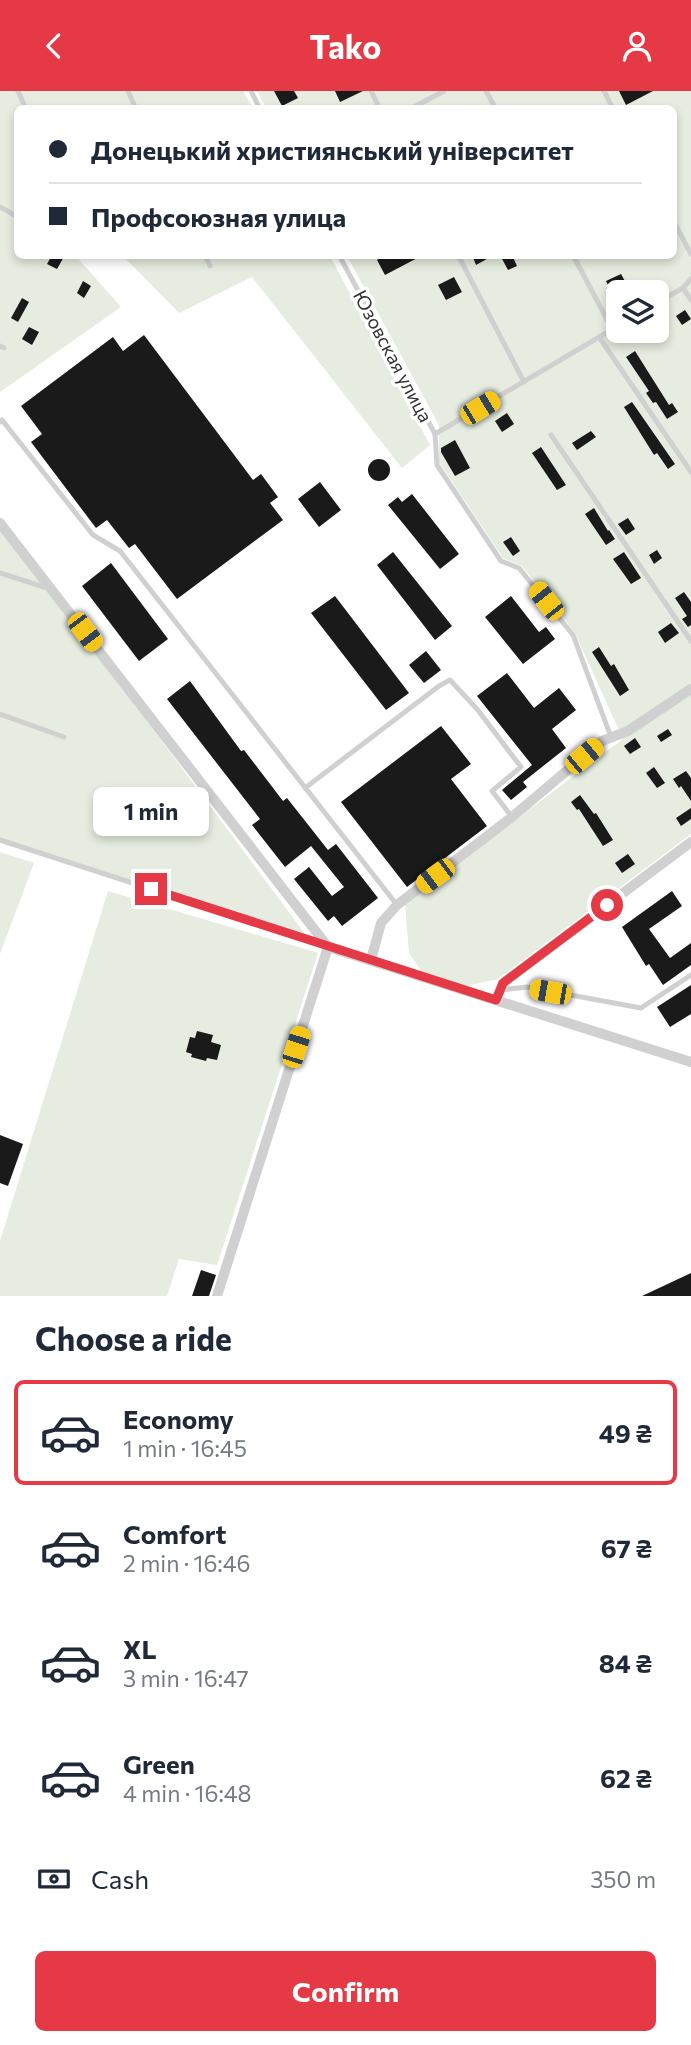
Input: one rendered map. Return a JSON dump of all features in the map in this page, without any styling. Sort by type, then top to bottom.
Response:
[{"type":"street","points":[[0,523],[328,947],[498,995],[691,1062]]},
{"type":"street","points":[[370,960],[381,923],[397,905],[512,817],[602,741],[628,731],[691,689]]},
{"type":"street","points":[[498,995],[503,983],[691,842]]},
{"type":"street","points":[[217,1296],[328,947]]},
{"type":"lane","points":[[417,105],[443,91]]},
{"type":"lane","points":[[677,228],[691,254]]},
{"type":"lane","points":[[207,259],[210,266]]},
{"type":"lane","name":"Юзовская улица","points":[[341,259],[435,434],[437,465],[501,561],[519,568],[573,635],[611,737]]},
{"type":"lane","points":[[460,259],[524,381]]},
{"type":"lane","points":[[575,259],[606,312]]},
{"type":"lane","points":[[669,296],[691,279]]},
{"type":"lane","points":[[682,288],[691,300]]},
{"type":"lane","points":[[435,434],[606,333]]},
{"type":"lane","points":[[599,337],[691,472]]},
{"type":"lane","points":[[0,422],[2,420],[93,535],[120,551],[397,905]]},
{"type":"lane","points":[[551,435],[691,641]]},
{"type":"lane","points":[[0,573],[52,590]]},
{"type":"lane","points":[[305,788],[450,680],[477,709],[521,767],[492,791],[512,817]]},
{"type":"lane","points":[[0,714],[64,737]]},
{"type":"lane","points":[[0,840],[328,947]]},
{"type":"lane","points":[[498,995],[527,988],[641,1008],[691,975]]},
{"type":"shaded area","points":[[0,91],[243,91],[251,105],[14,105],[14,259],[79,259],[121,307],[0,392]]},
{"type":"shaded area","points":[[257,91],[691,91],[691,834],[498,979],[466,986],[422,972],[409,953],[405,903],[623,739],[575,633],[522,566],[503,558],[439,462],[439,425],[349,259],[677,259],[677,105],[265,105]]},
{"type":"shaded area","points":[[126,259],[332,259],[430,445],[402,468],[252,277],[179,313]]},
{"type":"shaded area","points":[[0,523],[305,934],[0,843]]},
{"type":"shaded area","points":[[0,852],[34,863],[0,954]]},
{"type":"shaded area","points":[[108,891],[318,953],[217,1265],[179,1259],[167,1296],[0,1296],[0,1241]]},
{"type":"building","points":[[274,91],[294,91],[298,98],[281,105]]},
{"type":"building","points":[[335,91],[363,91],[340,102]]},
{"type":"building","points":[[619,91],[653,91],[626,105]]},
{"type":"building","points":[[50,259],[63,259],[57,269],[47,264]]},
{"type":"building","points":[[378,259],[415,259],[385,275]]},
{"type":"building","points":[[474,259],[487,259],[476,265]]},
{"type":"building","points":[[502,259],[514,259],[517,266],[508,270]]},
{"type":"building","points":[[621,274],[624,280],[608,280]]},
{"type":"building","points":[[454,277],[462,292],[446,300],[438,285]]},
{"type":"building","points":[[83,281],[91,286],[84,298],[77,293]]},
{"type":"building","points":[[22,298],[29,302],[18,322],[11,318]]},
{"type":"building","points":[[685,310],[691,319],[682,325],[676,316]]},
{"type":"building","points":[[29,327],[39,332],[32,345],[22,339]]},
{"type":"building","points":[[144,335],[253,480],[261,474],[278,497],[270,503],[283,520],[177,599],[135,544],[129,548],[107,520],[96,528],[31,442],[42,434],[21,406],[113,337],[123,351]]},
{"type":"building","points":[[635,351],[669,405],[672,403],[678,412],[667,419],[656,402],[653,403],[646,393],[649,391],[626,357]]},
{"type":"building","points":[[632,402],[675,464],[668,469],[657,453],[654,455],[624,407]]},
{"type":"building","points":[[507,413],[514,424],[502,432],[495,421]]},
{"type":"building","points":[[591,431],[596,437],[577,450],[572,443]]},
{"type":"building","points":[[455,440],[470,468],[455,476],[441,448]]},
{"type":"building","points":[[541,447],[566,485],[557,490],[532,453]]},
{"type":"building","points":[[379,459],[387,462],[390,470],[387,478],[379,481],[371,478],[368,470],[371,462]]},
{"type":"building","points":[[320,482],[341,510],[319,527],[298,499]]},
{"type":"building","points":[[412,494],[459,554],[440,569],[388,505],[398,497],[402,502]]},
{"type":"building","points":[[594,508],[615,539],[606,545],[585,514]]},
{"type":"building","points":[[628,518],[635,529],[626,535],[618,524]]},
{"type":"building","points":[[511,537],[520,551],[513,556],[503,542]]},
{"type":"building","points":[[657,550],[662,558],[654,564],[649,555]]},
{"type":"building","points":[[393,552],[452,626],[435,640],[377,565]]},
{"type":"building","points":[[624,552],[641,578],[631,584],[613,559]]},
{"type":"building","points":[[111,563],[168,639],[139,661],[82,586]]},
{"type":"building","points":[[684,592],[691,602],[691,625],[688,627],[682,619],[687,616],[675,598]]},
{"type":"building","points":[[335,596],[409,693],[386,710],[311,613]]},
{"type":"building","points":[[511,596],[539,632],[546,627],[555,639],[523,664],[485,617]]},
{"type":"building","points":[[671,623],[679,633],[665,643],[658,632]]},
{"type":"building","points":[[599,647],[611,666],[614,664],[629,690],[620,696],[592,652]]},
{"type":"building","points":[[426,651],[441,670],[424,683],[409,665]]},
{"type":"building","points":[[507,673],[534,708],[559,688],[576,710],[552,729],[566,748],[523,782],[527,787],[511,800],[502,790],[532,765],[477,696]]},
{"type":"building","points":[[190,681],[241,751],[244,750],[283,801],[287,798],[328,850],[336,844],[378,898],[342,926],[334,916],[328,921],[294,879],[309,867],[332,896],[344,887],[311,846],[285,867],[252,825],[260,819],[167,699]]},
{"type":"building","points":[[441,726],[471,764],[451,779],[487,826],[407,887],[341,802]]},
{"type":"building","points":[[668,729],[672,735],[661,742],[657,736]]},
{"type":"building","points":[[635,738],[641,747],[630,754],[624,746]]},
{"type":"building","points":[[654,767],[665,783],[657,788],[646,773]]},
{"type":"building","points":[[686,771],[691,778],[691,801],[673,779]]},
{"type":"building","points":[[580,795],[594,814],[596,813],[613,840],[603,846],[579,809],[571,802]]},
{"type":"building","points":[[691,808],[691,819],[681,826],[676,818]]},
{"type":"building","points":[[628,854],[635,864],[622,873],[615,863]]},
{"type":"building","points":[[672,891],[682,906],[649,929],[670,958],[691,943],[691,965],[663,985],[649,964],[646,966],[622,927]]},
{"type":"building","points":[[691,985],[691,1014],[670,1027],[657,1007]]},
{"type":"building","points":[[197,1031],[213,1035],[211,1042],[221,1045],[217,1060],[207,1058],[206,1061],[191,1057],[192,1054],[186,1052],[190,1037],[195,1038]]},
{"type":"building","points":[[0,1135],[23,1144],[8,1186],[0,1183]]},
{"type":"building","points":[[201,1270],[216,1275],[209,1296],[192,1296]]},
{"type":"building","points":[[691,1273],[691,1296],[642,1296]]},
{"type":"route","points":[[151,889],[496,1000],[503,983],[607,905]]}]
